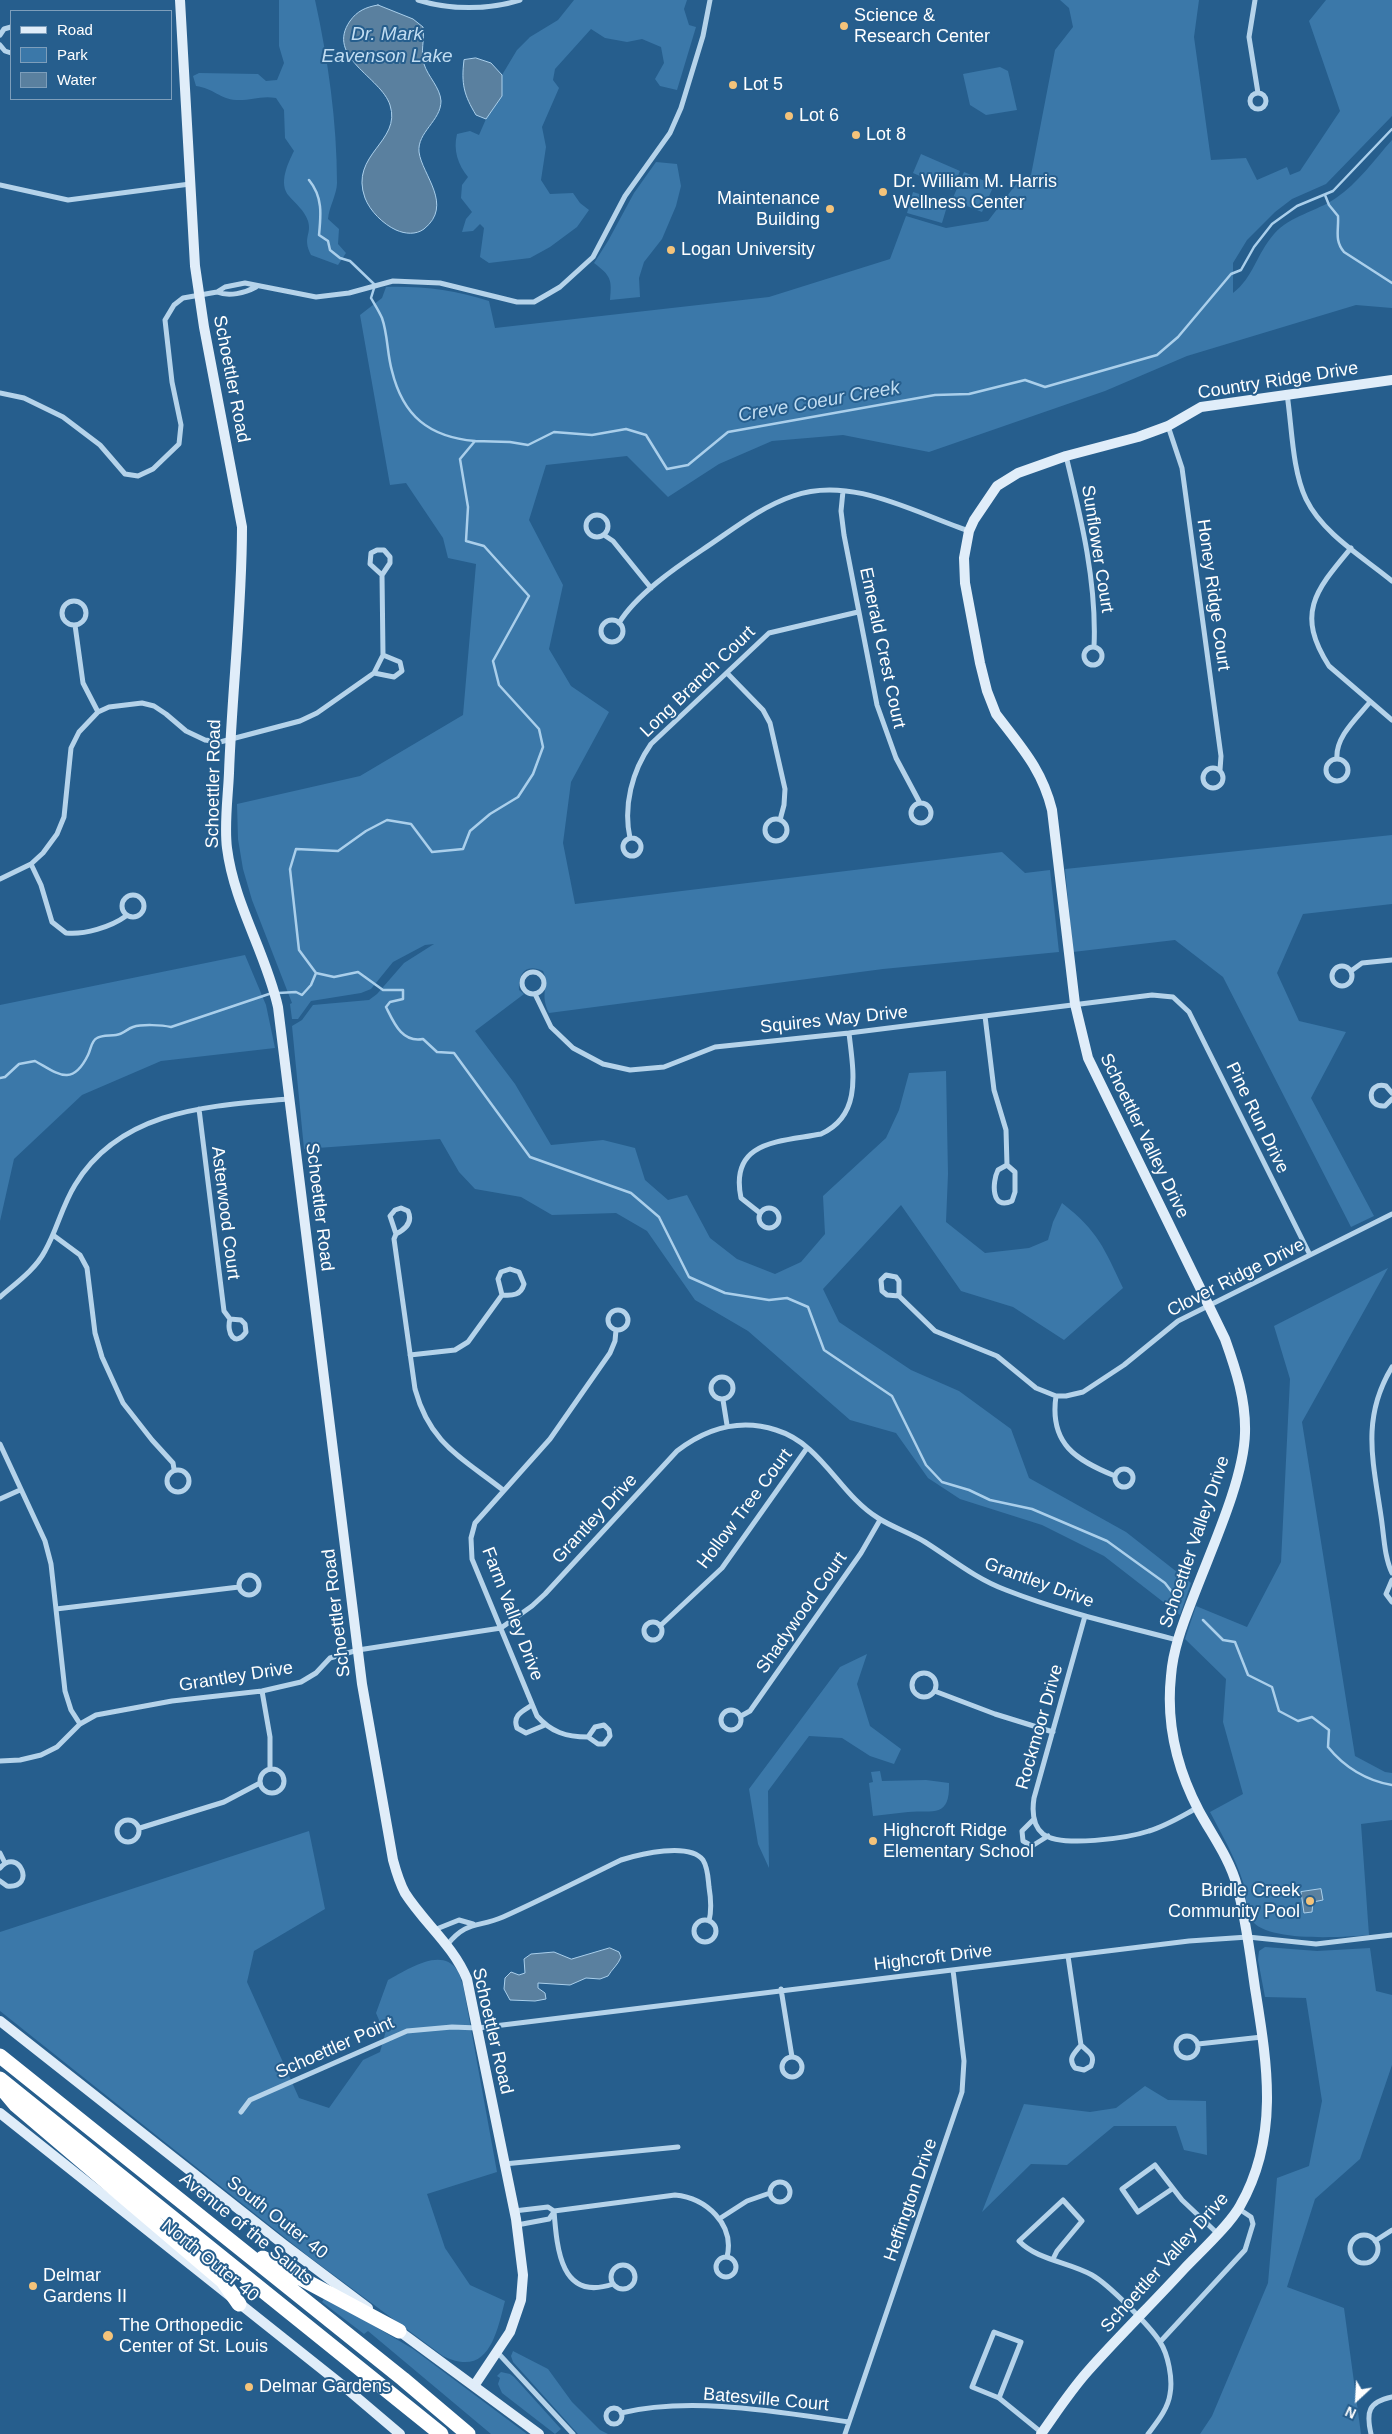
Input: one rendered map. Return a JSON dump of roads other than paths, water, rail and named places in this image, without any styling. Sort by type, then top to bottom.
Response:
[{"type":"highway","name":"Avenue of the Saints","points":[[0,2056],[403,2379],[468,2434]]},
{"type":"highway","name":"Avenue of the Saints","points":[[0,2078],[441,2434]]},
{"type":"highway","points":[[0,2086],[16,2105],[223,2281],[238,2304]]},
{"type":"highway","points":[[235,2244],[399,2331]]},
{"type":"street","name":"Schoettler Road","points":[[180,0],[190,184],[199,294],[242,527],[242,559],[230,739],[227,847],[238,893],[267,965],[280,1023],[362,1684],[398,1879],[405,1892],[447,1945],[467,1979],[514,2211],[523,2275],[521,2300],[510,2332],[498,2354],[474,2386]]},
{"type":"street","points":[[418,0],[444,7],[470,7],[520,0]]},
{"type":"street","points":[[0,393],[24,398],[63,417],[100,445],[125,474],[132,476],[147,473],[179,444],[180,433],[165,320],[174,304],[183,298],[217,292],[225,287],[244,283],[256,287],[316,297],[349,293],[393,281],[448,285],[517,302],[534,302],[560,287],[593,257],[625,196],[670,133],[681,108],[703,36],[710,0]]},
{"type":"street","points":[[1255,0],[1249,24],[1249,37],[1258,93]]},
{"type":"street","points":[[0,35],[4,29],[10,27]]},
{"type":"street","points":[[0,45],[5,51],[10,52]]},
{"type":"street","points":[[0,185],[68,200],[190,184]]},
{"type":"street","points":[[217,292],[224,295],[248,291],[256,287]]},
{"type":"street","name":"Country Ridge Drive","points":[[970,531],[982,507],[997,486],[1018,473],[1066,456],[1138,437],[1168,426],[1201,406],[1392,380]]},
{"type":"street","points":[[1287,393],[1299,480],[1306,500],[1319,518],[1350,548],[1392,581]]},
{"type":"street","name":"Honey Ridge Court","points":[[1168,426],[1182,468],[1221,756],[1220,770],[1223,776],[1220,785],[1215,788],[1206,785],[1203,778],[1207,770],[1213,768],[1220,770]]},
{"type":"street","name":"Sunflower Court","points":[[1066,456],[1082,520],[1095,622],[1094,647]]},
{"type":"street","points":[[619,623],[651,588],[676,568],[770,506],[794,495],[810,492],[843,491],[864,494],[970,531]]},
{"type":"street","name":"Emerald Crest Court","points":[[843,491],[841,511],[844,535],[858,612],[883,727],[896,758],[920,803],[927,805],[931,810],[931,817],[923,824],[916,823],[911,815],[914,806],[920,803]]},
{"type":"street","points":[[604,535],[608,529],[604,518],[597,516],[590,518],[586,523],[588,533],[594,537],[604,535],[613,541],[651,588]]},
{"type":"street","name":"Schoettler Valley Drive","points":[[970,531],[964,558],[965,582],[987,691],[996,714],[1042,777],[1052,810],[1075,1004],[1083,1041],[1098,1083],[1208,1306],[1237,1372],[1246,1435],[1240,1466],[1233,1488],[1177,1640],[1171,1674],[1169,1701],[1172,1733],[1177,1757],[1198,1808],[1230,1867],[1237,1885],[1248,1937],[1263,2037],[1269,2100],[1265,2140],[1258,2166],[1239,2209],[1139,2318],[1086,2372],[1042,2434]]},
{"type":"street","points":[[1350,548],[1317,592],[1312,620],[1317,642],[1329,666],[1392,720]]},
{"type":"street","points":[[0,879],[30,864],[43,853],[57,834],[66,804],[67,770],[71,748],[79,732],[98,712],[109,707],[142,703],[154,706],[186,731],[205,740],[220,742],[300,721],[317,713],[374,673],[383,655],[382,575],[389,566],[390,557],[384,550],[377,550],[371,554],[370,564],[382,575]]},
{"type":"street","points":[[73,601],[83,606],[86,614],[84,620],[75,626],[65,622],[62,614],[66,604],[73,601]]},
{"type":"street","name":"Long Branch Court","points":[[630,838],[627,822],[628,799],[644,754],[651,744],[727,673],[748,650],[769,633],[858,612]]},
{"type":"street","points":[[613,620],[619,623],[623,629],[619,639],[609,641],[603,637],[601,630],[606,621],[613,620]]},
{"type":"street","points":[[75,626],[84,683],[98,712]]},
{"type":"street","points":[[374,673],[394,677],[402,671],[400,662],[383,655]]},
{"type":"street","points":[[727,673],[762,710],[770,723],[785,789],[784,805],[780,820]]},
{"type":"street","points":[[1337,759],[1336,749],[1341,739],[1370,702]]},
{"type":"street","points":[[1337,759],[1344,762],[1347,768],[1346,775],[1338,781],[1331,780],[1326,770],[1328,763],[1337,759]]},
{"type":"street","points":[[772,820],[780,820],[785,825],[786,832],[780,840],[773,840],[767,836],[766,826],[772,820]]},
{"type":"street","points":[[30,864],[41,885],[52,922],[66,933],[84,932],[115,922],[126,916],[136,916],[142,913],[145,906],[140,896],[134,894],[124,899],[122,906],[126,916]]},
{"type":"street","points":[[1351,970],[1362,963],[1392,960]]},
{"type":"street","points":[[1346,966],[1351,970],[1352,980],[1347,985],[1340,986],[1332,981],[1332,972],[1337,967],[1346,966]]},
{"type":"street","name":"Squires Way Drive","points":[[531,973],[541,976],[543,983],[541,990],[535,994],[529,993],[522,986],[525,976],[531,973]]},
{"type":"street","name":"Squires Way Drive","points":[[535,994],[551,1027],[573,1048],[603,1064],[630,1070],[664,1067],[715,1047],[850,1033],[1152,995],[1173,997]]},
{"type":"street","name":"Pine Run Drive","points":[[1173,997],[1189,1012],[1310,1255]]},
{"type":"street","points":[[985,1016],[994,1090],[1006,1130],[1007,1165],[1015,1172],[1015,1192],[1012,1201],[1004,1204],[995,1197],[995,1180],[998,1170],[1007,1165]]},
{"type":"street","points":[[760,1213],[741,1198],[739,1180],[744,1162],[749,1154],[765,1144],[820,1134],[842,1118],[850,1104],[854,1082],[850,1033]]},
{"type":"street","points":[[1391,1088],[1383,1085],[1376,1086],[1372,1091],[1371,1098],[1374,1104],[1381,1106],[1388,1104],[1392,1099]]},
{"type":"street","points":[[0,1296],[30,1272],[46,1251],[76,1184],[90,1165],[106,1150],[147,1124],[170,1114],[198,1108],[288,1099]]},
{"type":"street","name":"Asterwood Court","points":[[198,1108],[224,1310],[230,1319],[228,1329],[230,1335],[236,1338],[242,1337],[246,1332],[246,1324],[241,1320],[230,1319]]},
{"type":"street","points":[[396,1234],[390,1223],[390,1216],[398,1208],[405,1209],[409,1214],[409,1223],[396,1234],[394,1239],[415,1388],[420,1409],[433,1433],[503,1490]]},
{"type":"street","points":[[766,1208],[773,1208],[779,1213],[779,1221],[771,1227],[764,1226],[759,1221],[760,1213],[766,1208]]},
{"type":"street","name":"Clover Ridge Drive","points":[[1056,1396],[1083,1392],[1124,1365],[1178,1321],[1392,1214]]},
{"type":"street","points":[[53,1235],[80,1255],[87,1268],[95,1333],[102,1357],[122,1404],[173,1462],[174,1469],[168,1477],[168,1484],[174,1492],[181,1492],[189,1485],[189,1477],[184,1472],[174,1469]]},
{"type":"street","points":[[510,1269],[519,1272],[524,1280],[523,1288],[515,1295],[502,1295],[498,1286],[500,1275],[510,1269]]},
{"type":"street","points":[[899,1296],[900,1284],[898,1279],[889,1275],[884,1277],[880,1287],[884,1293],[899,1296],[935,1331],[997,1356],[1036,1388],[1056,1396],[1054,1411],[1056,1425],[1069,1450],[1088,1465],[1115,1476]]},
{"type":"street","points":[[410,1355],[455,1350],[468,1342],[502,1295]]},
{"type":"street","name":"Farm Valley Drive","points":[[620,1310],[626,1313],[628,1323],[622,1330],[616,1330],[609,1323],[609,1316],[620,1310]]},
{"type":"street","name":"Farm Valley Drive","points":[[545,1725],[532,1705],[472,1559],[470,1548],[475,1523],[550,1439],[569,1414],[610,1353],[615,1341],[616,1330]]},
{"type":"street","points":[[1392,1367],[1377,1396],[1370,1432],[1386,1552],[1392,1573]]},
{"type":"street","points":[[721,1377],[731,1382],[733,1389],[730,1395],[723,1400],[715,1396],[712,1390],[714,1381],[721,1377]]},
{"type":"street","points":[[723,1400],[727,1425]]},
{"type":"street","name":"Grantley Drive","points":[[0,1762],[41,1755],[57,1747],[80,1724],[96,1715],[115,1710],[262,1691],[301,1682],[316,1673],[330,1658],[358,1650],[501,1628],[532,1606],[545,1594],[677,1451],[691,1440],[727,1425],[754,1425],[773,1429],[794,1438],[832,1471],[858,1505],[880,1520],[906,1531],[986,1581],[1032,1599],[1085,1616],[1177,1640]]},
{"type":"street","points":[[0,1444],[45,1541],[51,1564],[65,1691],[71,1710],[80,1724]]},
{"type":"street","name":"Hollow Tree Court","points":[[660,1626],[722,1568],[807,1448]]},
{"type":"street","points":[[0,1499],[20,1490]]},
{"type":"street","name":"Shadywood Court","points":[[741,1716],[750,1711],[861,1553],[880,1520]]},
{"type":"street","points":[[245,1576],[255,1576],[259,1582],[257,1591],[251,1595],[243,1593],[239,1587],[240,1580],[245,1576]]},
{"type":"street","points":[[1392,1580],[1386,1594],[1392,1602]]},
{"type":"street","points":[[56,1609],[239,1587]]},
{"type":"street","name":"Rockmoor Drive","points":[[1034,1820],[1034,1798],[1085,1616]]},
{"type":"street","points":[[937,1692],[938,1684],[932,1676],[920,1673],[914,1678],[912,1687],[918,1696],[928,1697],[937,1692],[995,1714],[1053,1732]]},
{"type":"street","points":[[262,1691],[270,1738],[270,1768]]},
{"type":"street","points":[[532,1705],[517,1715],[515,1720],[517,1728],[526,1733],[545,1725],[562,1735],[588,1737],[601,1744],[609,1739],[610,1733],[607,1727],[601,1725],[593,1730],[588,1737]]},
{"type":"street","name":"Shadywood Court","points":[[726,1711],[736,1711],[741,1716],[740,1726],[735,1730],[728,1730],[723,1726],[722,1716],[726,1711]]},
{"type":"street","points":[[260,1783],[269,1792],[281,1788],[283,1777],[270,1768]]},
{"type":"street","points":[[140,1828],[224,1802],[260,1783],[262,1774],[270,1768]]},
{"type":"street","points":[[1048,1836],[1032,1846],[1023,1841],[1022,1831],[1034,1820],[1042,1833],[1073,1841],[1137,1835],[1160,1827],[1198,1808]]},
{"type":"street","points":[[124,1821],[133,1822],[140,1828],[137,1837],[130,1842],[122,1841],[117,1835],[118,1826],[124,1821]]},
{"type":"street","points":[[447,1945],[456,1934],[473,1924],[503,1917],[621,1860],[641,1854],[680,1850],[696,1855],[703,1860],[708,1871],[712,1911],[709,1921]]},
{"type":"street","points":[[0,1853],[5,1863]]},
{"type":"street","points":[[0,1868],[5,1863],[17,1863],[22,1869],[23,1877],[19,1884],[12,1887],[3,1885],[0,1881]]},
{"type":"street","points":[[434,1930],[459,1920],[466,1920],[473,1924]]},
{"type":"street","points":[[709,1921],[714,1926],[714,1936],[710,1941],[699,1940],[695,1935],[695,1928],[699,1922],[709,1921]]},
{"type":"street","name":"Highcroft Drive","points":[[478,2028],[781,1989],[1189,1941],[1248,1937],[1316,1944],[1392,1935]]},
{"type":"street","points":[[1068,1956],[1081,2045],[1091,2053],[1093,2060],[1091,2066],[1084,2070],[1075,2068],[1071,2058],[1081,2045]]},
{"type":"street","name":"Heffington Drive","points":[[845,2434],[962,2092],[964,2061],[953,1970]]},
{"type":"street","points":[[781,1989],[792,2057]]},
{"type":"street","name":"South Outer 40","points":[[0,2021],[283,2244],[539,2434]]},
{"type":"street","name":"Schoettler Point","points":[[241,2112],[250,2100],[407,2031],[452,2026],[478,2028]]},
{"type":"street","points":[[1184,2036],[1191,2036],[1198,2044],[1197,2051],[1191,2056],[1184,2057],[1176,2050],[1177,2042],[1184,2036]]},
{"type":"street","points":[[1198,2044],[1263,2037]]},
{"type":"street","points":[[792,2057],[798,2059],[802,2068],[799,2074],[790,2077],[784,2074],[782,2065],[786,2059],[792,2057]]},
{"type":"street","name":"North Outer 40","points":[[0,2113],[354,2395],[400,2434]]},
{"type":"street","points":[[504,2164],[678,2147]]},
{"type":"street","points":[[1172,2189],[1138,2212],[1122,2189],[1155,2165],[1172,2189],[1217,2233]]},
{"type":"street","points":[[777,2182],[787,2185],[790,2191],[787,2200],[781,2202],[775,2201],[770,2194],[771,2187],[777,2182]]},
{"type":"street","points":[[719,2219],[746,2201],[770,2194]]},
{"type":"street","points":[[514,2211],[548,2207],[554,2211],[675,2196],[690,2197],[700,2202],[719,2219],[729,2238],[727,2257]]},
{"type":"street","points":[[1053,2259],[1057,2251],[1082,2221],[1063,2200],[1019,2242],[1025,2248],[1093,2275],[1126,2304],[1160,2342],[1170,2375],[1170,2395],[1163,2414],[1148,2434]]},
{"type":"street","points":[[1160,2342],[1244,2250],[1253,2224],[1251,2217],[1239,2209]]},
{"type":"street","points":[[516,2225],[550,2219],[554,2211]]},
{"type":"street","points":[[554,2211],[561,2262],[570,2278],[590,2289],[598,2289],[613,2284]]},
{"type":"street","points":[[1375,2241],[1392,2230]]},
{"type":"street","points":[[1368,2236],[1375,2241],[1377,2253],[1371,2261],[1359,2262],[1352,2255],[1350,2246],[1356,2238],[1368,2236]]},
{"type":"street","points":[[619,2266],[626,2266],[634,2273],[634,2283],[628,2288],[620,2289],[613,2284],[612,2275],[619,2266]]},
{"type":"street","points":[[999,2398],[1021,2342],[994,2332],[972,2388],[999,2398],[1042,2434]]},
{"type":"street","points":[[498,2354],[573,2434]]},
{"type":"street","points":[[1371,2434],[1367,2419],[1369,2410],[1374,2403],[1392,2397]]},
{"type":"street","name":"Batesville Court","points":[[621,2413],[640,2409],[721,2407],[849,2422]]},
{"type":"water","name":"Dr. Mark Eavenson Lake","points":[[378,5],[413,19],[423,27],[423,59],[441,101],[437,115],[425,132],[419,145],[421,161],[434,190],[436,210],[433,220],[424,229],[414,233],[396,230],[378,217],[367,203],[362,183],[364,170],[369,159],[389,129],[392,118],[390,105],[385,95],[349,56],[344,45],[344,34],[350,21],[359,12]]},
{"type":"water","points":[[476,58],[491,63],[502,75],[502,96],[486,119],[476,115],[466,95],[463,83],[464,60]]},
{"type":"water","name":"Bridle Creek Community Pool","points":[[1321,1889],[1323,1900],[1313,1902],[1312,1912],[1304,1913],[1301,1892]]},
{"type":"water","points":[[610,1948],[619,1952],[621,1957],[608,1976],[600,1979],[586,1978],[570,1985],[538,1983],[538,1988],[545,1993],[546,1999],[535,2001],[510,2000],[504,1989],[505,1978],[511,1972],[519,1975],[525,1973],[524,1959],[531,1954],[554,1952],[571,1959]]},
{"type":"waterway","name":"Creve Coeur Creek","points":[[278,993],[296,992],[302,995],[311,985],[316,973],[299,950],[290,869],[296,849],[338,851],[366,831],[387,820],[411,824],[432,852],[463,849],[470,831],[490,814],[518,797],[533,774],[543,747],[539,729],[499,685],[493,661],[529,596],[484,546],[466,541],[468,507],[460,459],[475,441],[510,442],[528,445],[554,432],[592,435],[626,429],[646,435],[667,469],[688,465],[728,432],[935,395],[969,394],[1025,380],[1045,387],[1157,355],[1178,337],[1231,274],[1241,270],[1254,247],[1272,224],[1297,206],[1333,191],[1392,129]]},
{"type":"waterway","points":[[309,180],[314,186],[319,200],[319,235],[328,241],[330,250],[340,258],[350,261],[375,285],[371,298],[382,318],[392,371],[403,400],[411,412],[431,429],[444,435],[475,441]]},
{"type":"waterway","points":[[1325,195],[1329,205],[1338,216],[1338,239],[1344,252],[1392,283]]},
{"type":"waterway","points":[[316,973],[334,977],[358,972],[383,990],[403,990],[403,999],[390,1002],[386,1007],[404,1035],[409,1038],[423,1039],[437,1052],[454,1053],[530,1157],[631,1193],[659,1217],[689,1277],[725,1293],[769,1300],[787,1298],[808,1307],[824,1350],[892,1396],[926,1465],[942,1482],[969,1490],[990,1500],[1032,1509],[1107,1541],[1165,1583],[1175,1596]]},
{"type":"waterway","name":"Creve Coeur Creek","points":[[0,1078],[5,1077],[19,1064],[35,1061],[57,1073],[70,1075],[76,1072],[82,1065],[93,1041],[99,1037],[123,1033],[137,1026],[171,1027],[272,993]]},
{"type":"waterway","points":[[1203,1620],[1223,1640],[1235,1642],[1248,1675],[1272,1687],[1279,1711],[1298,1721],[1312,1717],[1329,1730],[1328,1747],[1341,1761],[1365,1776],[1392,1785]]},
{"type":"place","name":"Science & Research Center","points":[[844,26]]},
{"type":"place","name":"Lot 5","points":[[733,85]]},
{"type":"place","name":"Lot 6","points":[[789,116]]},
{"type":"place","name":"Lot 8","points":[[856,135]]},
{"type":"place","name":"Dr. William M. Harris Wellness Center","points":[[883,192]]},
{"type":"place","name":"Maintenance Building","points":[[830,209]]},
{"type":"place","name":"Logan University","points":[[671,250]]},
{"type":"place","name":"Highcroft Ridge Elementary School","points":[[873,1841]]},
{"type":"place","name":"Bridle Creek Community Pool","points":[[1310,1901]]},
{"type":"place","name":"Delmar Gardens II","points":[[33,2286]]},
{"type":"place","name":"The Orthopedic Center of St. Louis","points":[[108,2336]]},
{"type":"place","name":"Delmar Gardens","points":[[249,2387]]}]
